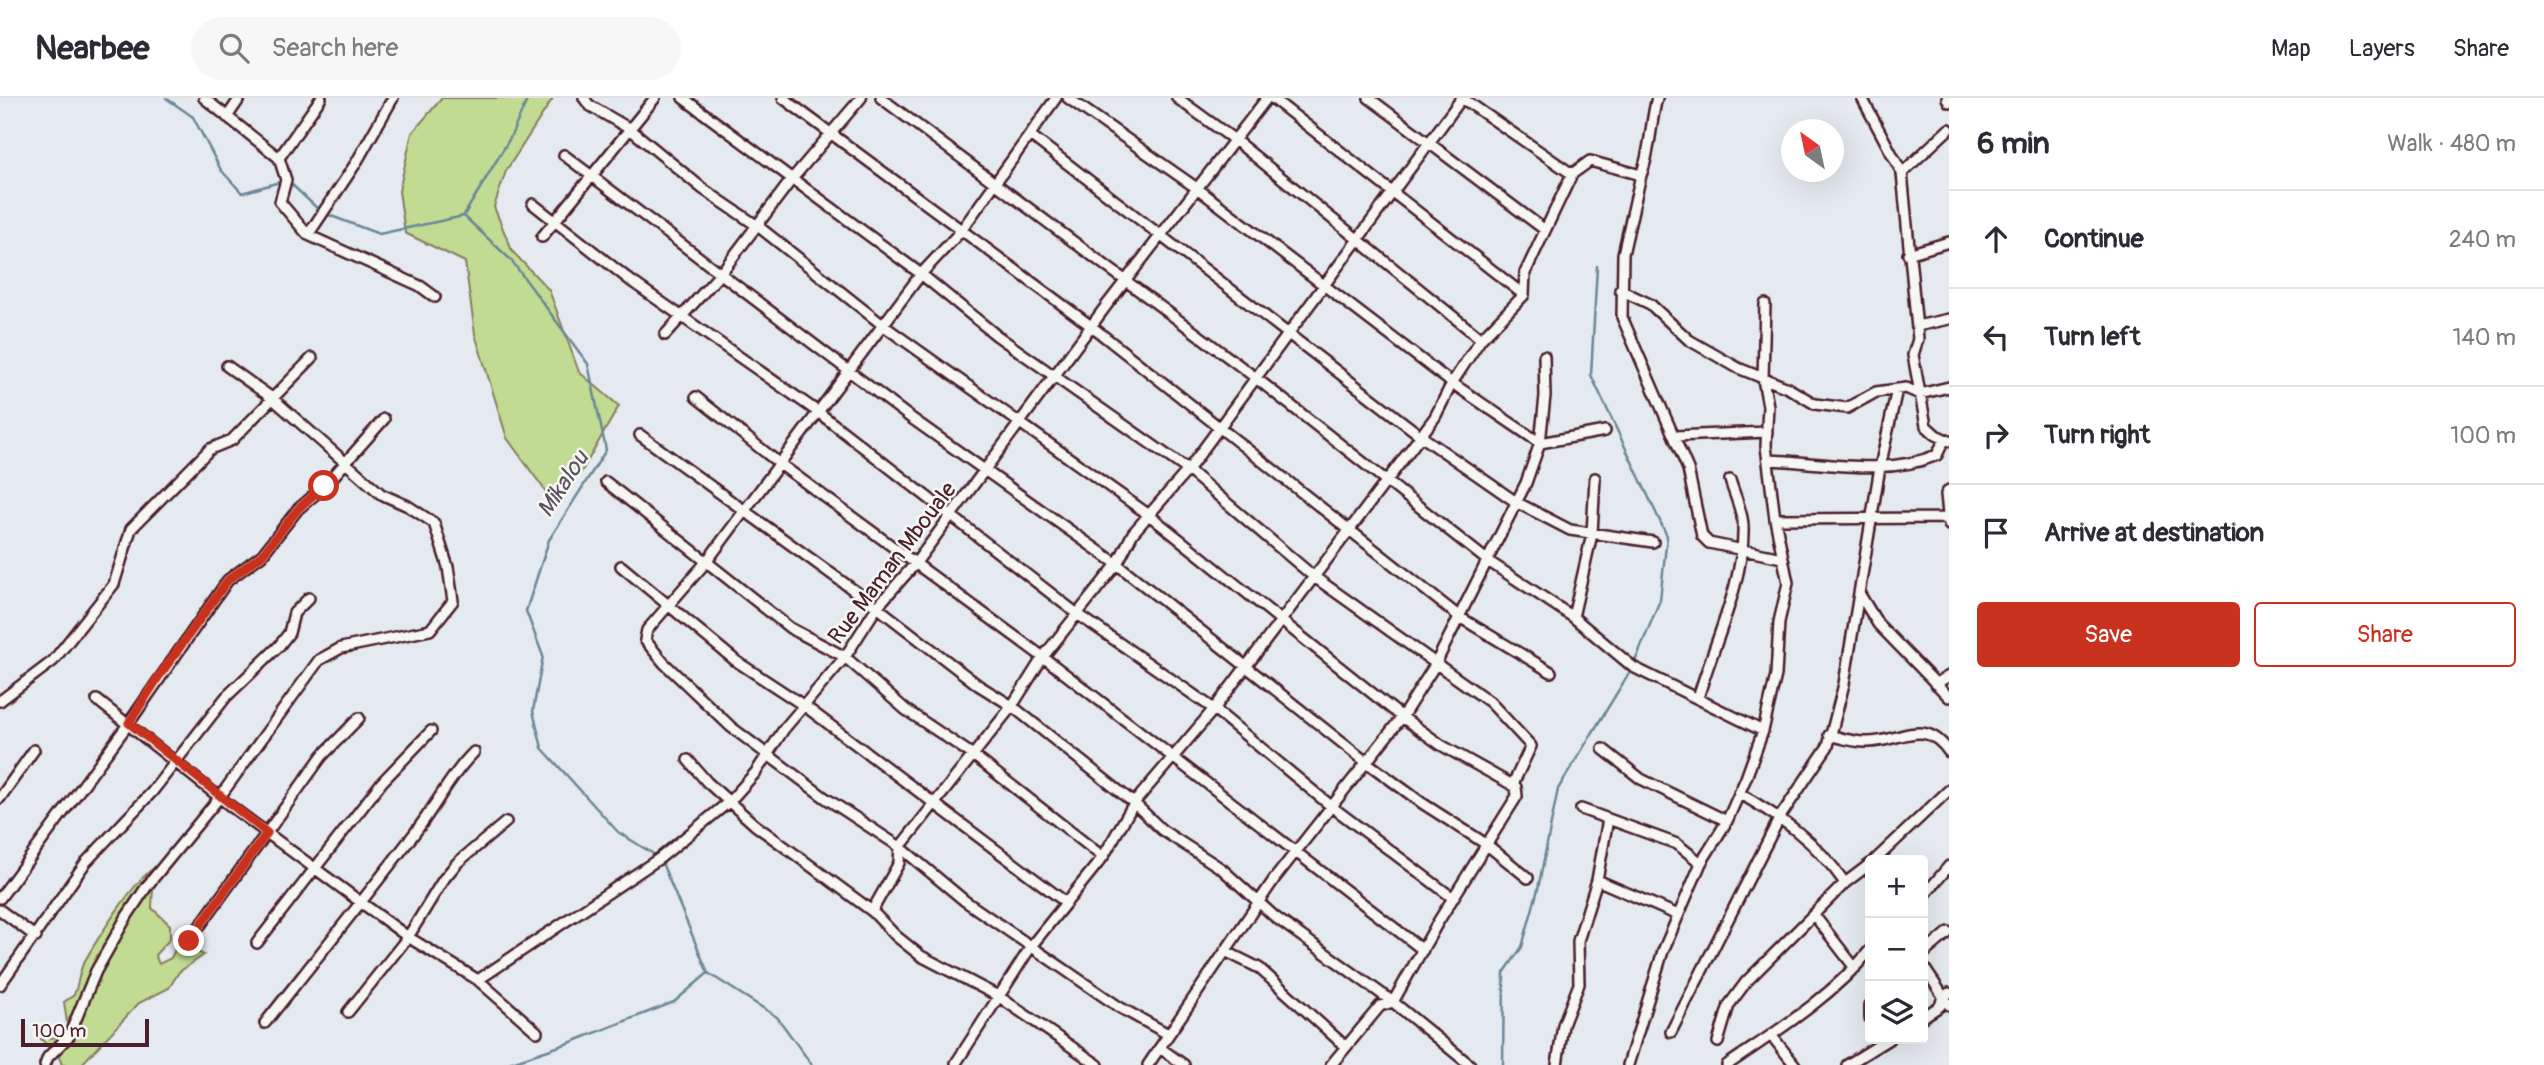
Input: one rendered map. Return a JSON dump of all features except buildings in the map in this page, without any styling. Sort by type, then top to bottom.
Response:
[{"type":"street","points":[[204,98],[279,158],[286,180],[280,202],[308,236],[420,286],[435,297]]},
{"type":"street","points":[[227,117],[240,98]]},
{"type":"street","points":[[279,158],[321,98]]},
{"type":"street","points":[[308,236],[356,163],[393,98]]},
{"type":"street","points":[[584,98],[589,105],[630,129],[703,189],[759,227],[884,326],[1149,515],[1402,717],[1441,745],[1513,784],[1518,790],[1517,796],[1453,898],[1394,1002],[1380,1006],[1331,1065]]},
{"type":"street","points":[[542,237],[553,220],[655,98]]},
{"type":"street","points":[[683,98],[921,274],[996,335],[1056,374],[1188,470],[1314,576],[1490,702],[1530,743],[1531,750],[1513,784]]},
{"type":"street","points":[[783,98],[1091,326],[1461,618],[1551,672]]},
{"type":"street","points":[[665,335],[721,274],[759,227],[792,179],[861,98]]},
{"type":"street","points":[[881,98],[995,180],[1256,378],[1488,561],[1573,617],[1633,667],[1763,731]]},
{"type":"street","points":[[1056,98],[961,231],[921,274],[707,561],[647,630],[645,640],[723,720],[824,797],[900,847],[965,901],[1119,1007],[1168,1034]]},
{"type":"street","points":[[1068,98],[1198,189],[1452,383],[1540,443],[1605,431]]},
{"type":"street","points":[[1178,98],[1358,238],[1481,340]]},
{"type":"street","name":"Rue Maman Mbouale","points":[[478,980],[660,858],[730,801],[769,754],[784,729],[806,707],[845,657],[877,607],[915,564],[1091,326],[1267,98]]},
{"type":"street","points":[[1272,98],[1524,295]]},
{"type":"street","points":[[1369,98],[1545,230]]},
{"type":"street","points":[[872,911],[899,863],[900,847],[1012,706],[1043,657],[1116,564],[1133,533],[1188,470],[1462,98],[1572,174]]},
{"type":"street","points":[[1657,98],[1651,119],[1647,162],[1641,175],[1623,254],[1620,290],[1622,317],[1688,469],[1702,536],[1709,543],[1741,547],[1782,558]]},
{"type":"street","points":[[1768,460],[1880,467],[1908,466],[1942,450],[1946,440],[1927,426],[1913,355],[1918,339],[1902,173],[1861,98]]},
{"type":"street","points":[[1902,173],[1949,129]]},
{"type":"street","points":[[1030,135],[1421,436],[1516,502],[1563,527],[1592,534],[1653,542]]},
{"type":"street","points":[[564,155],[986,471],[989,476],[1116,564],[1365,761],[1422,803],[1486,844],[1528,878]]},
{"type":"street","points":[[956,1063],[1032,945],[1064,901],[1103,856],[1134,803],[1174,759],[1247,667],[1435,417],[1452,383],[1481,340],[1524,295],[1525,274],[1572,174],[1590,161],[1641,175]]},
{"type":"street","points":[[533,205],[607,263],[818,412],[1076,613],[1214,709],[1331,806],[1453,898]]},
{"type":"street","points":[[1908,254],[1949,242]]},
{"type":"street","points":[[1620,290],[1650,304],[1689,340],[1815,404],[1847,408],[1876,392],[1906,388],[1920,394],[1949,387]]},
{"type":"street","points":[[1628,1065],[1637,1026],[1678,915],[1701,863],[1727,821],[1763,731],[1776,675],[1782,610],[1788,590],[1768,460],[1768,406],[1763,379],[1765,304]]},
{"type":"street","points":[[1917,326],[1949,319]]},
{"type":"street","points":[[1148,1065],[1295,851],[1402,717],[1435,665],[1461,618],[1516,502],[1540,443],[1545,396],[1544,356]]},
{"type":"street","points":[[0,701],[53,661],[114,584],[131,529],[210,449],[232,440],[312,358]]},
{"type":"street","points":[[45,1065],[48,1057],[69,1036],[96,971],[147,886],[219,798],[319,660],[341,648],[430,630],[453,601],[448,567],[434,523],[408,506],[381,495],[272,398],[227,366]]},
{"type":"street","points":[[1671,1032],[1780,817],[1828,746],[1844,684],[1871,517],[1897,389]]},
{"type":"street","points":[[696,397],[780,464],[1043,657],[1423,950]]},
{"type":"street","points":[[0,898],[129,723],[228,580],[262,555],[298,509],[324,486],[384,419]]},
{"type":"street","points":[[1675,436],[1767,432]]},
{"type":"street","points":[[640,435],[877,607],[978,685],[1012,706],[1134,803],[1162,830],[1222,869],[1258,903],[1394,1002],[1464,1063]]},
{"type":"street","points":[[1573,617],[1592,534],[1595,478]]},
{"type":"street","points":[[1698,698],[1730,598],[1741,547],[1743,525],[1730,480]]},
{"type":"street","points":[[606,482],[790,628],[845,657],[906,710],[973,755],[1103,856]]},
{"type":"street","points":[[1775,519],[1871,517],[1948,521],[1946,494],[1949,490]]},
{"type":"street","points":[[621,566],[671,604],[736,661],[806,707],[1064,901]]},
{"type":"street","points":[[1858,592],[1878,624],[1949,697]]},
{"type":"street","points":[[0,985],[86,862],[152,792],[226,697],[279,646],[289,633],[294,613],[309,598]]},
{"type":"street","points":[[1935,684],[1949,676]]},
{"type":"street","points":[[97,700],[129,723],[219,798],[408,937],[478,980],[537,1032]]},
{"type":"street","points":[[189,941],[322,757],[359,718]]},
{"type":"street","points":[[257,943],[382,782],[431,730]]},
{"type":"street","points":[[1829,735],[1867,743],[1924,732],[1942,742],[1949,752]]},
{"type":"street","points":[[1603,749],[1641,779],[1727,821]]},
{"type":"street","points":[[0,798],[34,750]]},
{"type":"street","points":[[265,1023],[424,821],[461,766],[474,752]]},
{"type":"street","points":[[688,760],[707,782],[755,825],[872,911],[896,936],[921,956],[998,996],[1098,1065]]},
{"type":"street","points":[[1880,855],[1949,790]]},
{"type":"street","points":[[1739,793],[1780,817],[1822,851],[1845,883]]},
{"type":"street","points":[[1581,809],[1677,844],[1701,863]]},
{"type":"street","points":[[1557,1065],[1563,1025],[1579,984],[1578,941],[1597,880],[1608,819]]},
{"type":"street","points":[[348,1012],[408,937],[457,863],[506,822]]},
{"type":"street","points":[[1928,891],[1949,866]]},
{"type":"street","points":[[1718,1042],[1729,1006],[1746,982],[1845,883],[1865,868]]},
{"type":"street","points":[[1597,880],[1678,915]]},
{"type":"street","points":[[0,910],[36,937]]},
{"type":"street","points":[[1814,915],[1856,968]]},
{"type":"street","points":[[1928,950],[1949,932]]},
{"type":"street","points":[[1225,951],[1259,968],[1346,1047]]},
{"type":"street","points":[[1727,1065],[1771,1035],[1856,968],[1865,956]]},
{"type":"street","points":[[1928,973],[1947,998],[1928,1014]]},
{"type":"street","points":[[1771,1035],[1796,1065]]},
{"type":"street","points":[[1847,1065],[1878,1044]]},
{"type":"street","points":[[1160,1048],[1184,1065]]},
{"type":"green space","points":[[442,98],[553,98],[506,171],[494,207],[512,251],[549,290],[579,372],[619,406],[583,469],[555,504],[507,438],[475,334],[465,262],[405,233],[399,191],[412,133]]},
{"type":"green space","points":[[154,868],[152,908],[170,925],[170,939],[155,955],[159,964],[171,958],[178,943],[204,955],[179,972],[169,988],[139,1003],[81,1065],[62,1065],[59,1057],[41,1039],[58,1037],[68,1030],[64,1002],[74,995],[83,964],[126,898]]},
{"type":"waterway","name":"Mikalou","points":[[166,98],[193,117],[221,170],[242,193],[283,181]]},
{"type":"waterway","points":[[464,215],[510,138],[528,98]]},
{"type":"waterway","name":"Mikalou","points":[[289,182],[320,211]]},
{"type":"waterway","name":"Mikalou","points":[[326,214],[379,234],[464,216]]},
{"type":"waterway","name":"Mikalou","points":[[464,216],[511,260],[588,364],[606,450],[549,540],[526,611],[543,656],[533,711],[542,748],[618,832],[660,858],[708,973],[777,1017],[812,1065]]},
{"type":"waterway","points":[[1597,266],[1591,375],[1667,536],[1660,600],[1634,664]]},
{"type":"waterway","points":[[1503,1065],[1504,973],[1522,947],[1538,889],[1558,789],[1631,670]]},
{"type":"waterway","points":[[503,1065],[569,1043],[674,1002],[708,973]]},
{"type":"route","points":[[189,941],[267,833],[219,798],[129,723],[228,580],[262,555],[298,509],[324,486]]}]
